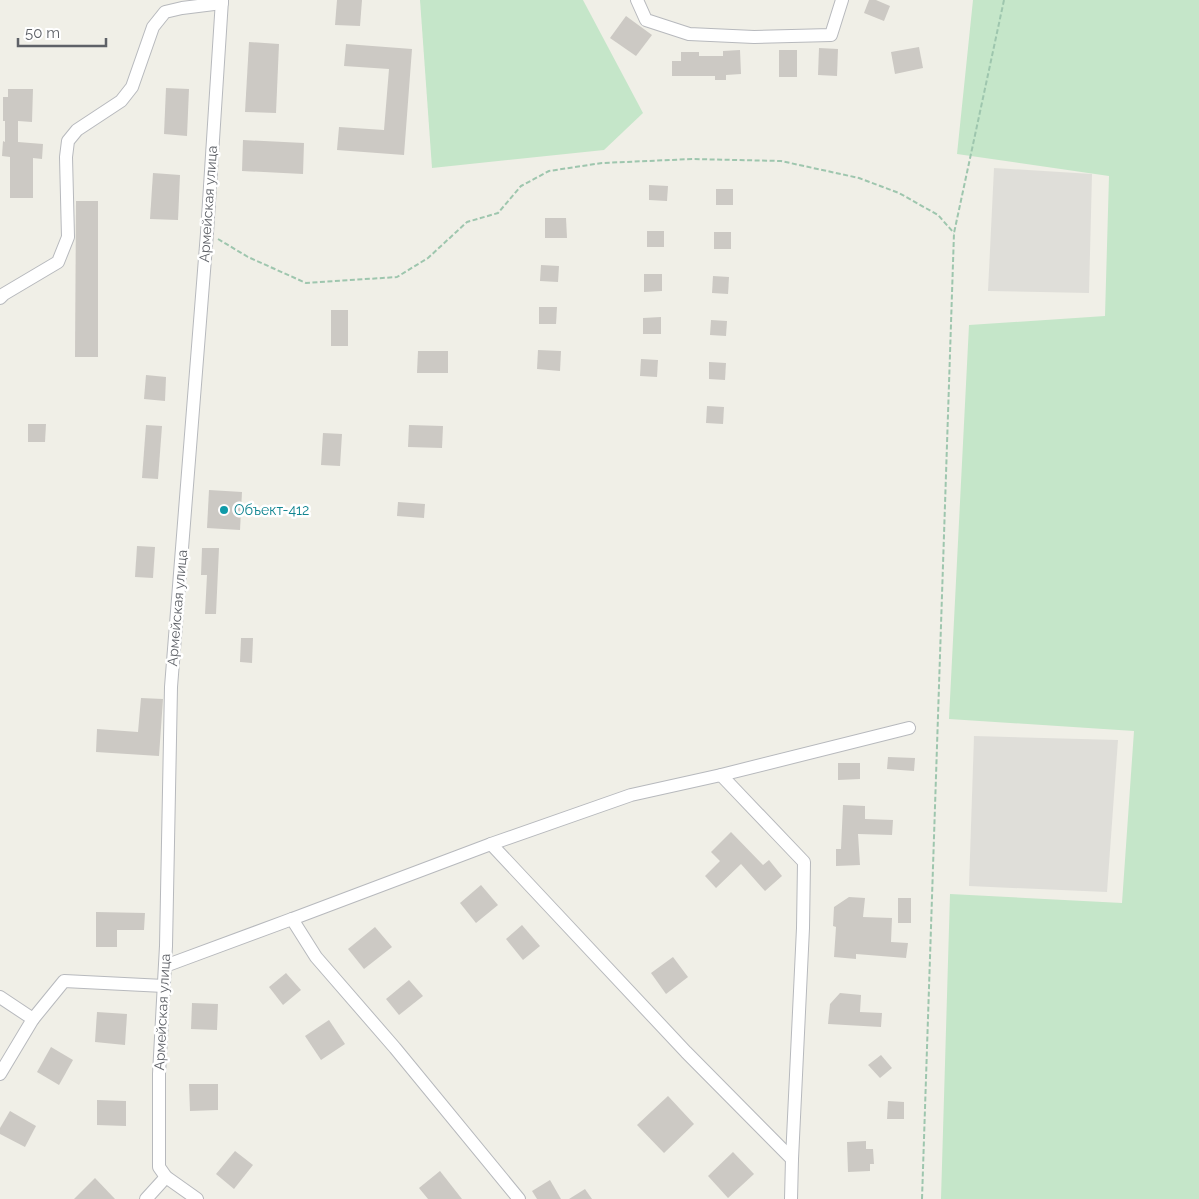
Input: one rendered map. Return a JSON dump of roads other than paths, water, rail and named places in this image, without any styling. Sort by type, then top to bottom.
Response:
[{"type":"street","points":[[637,0],[646,20],[689,34],[754,37],[831,35],[842,0]]},
{"type":"street","points":[[0,298],[58,262],[68,237],[66,157],[68,141],[77,130],[121,101],[132,87],[153,27],[165,12],[222,1]]},
{"type":"street","name":"Армейская улица","points":[[166,1177],[159,1167],[159,1074],[165,966],[171,687],[207,232],[222,1]]},
{"type":"street","points":[[165,966],[547,823],[631,795],[721,775],[909,728]]},
{"type":"street","points":[[721,775],[804,862],[803,937],[791,1199]]},
{"type":"street","points":[[490,844],[686,1052],[792,1159]]},
{"type":"street","points":[[292,918],[316,957],[519,1199]]},
{"type":"street","points":[[0,1074],[33,1019],[64,981],[164,986]]},
{"type":"street","points":[[0,997],[33,1019]]},
{"type":"street","points":[[146,1199],[166,1177],[196,1199]]},
{"type":"place","name":"Объект-412","points":[[224,510]]}]
